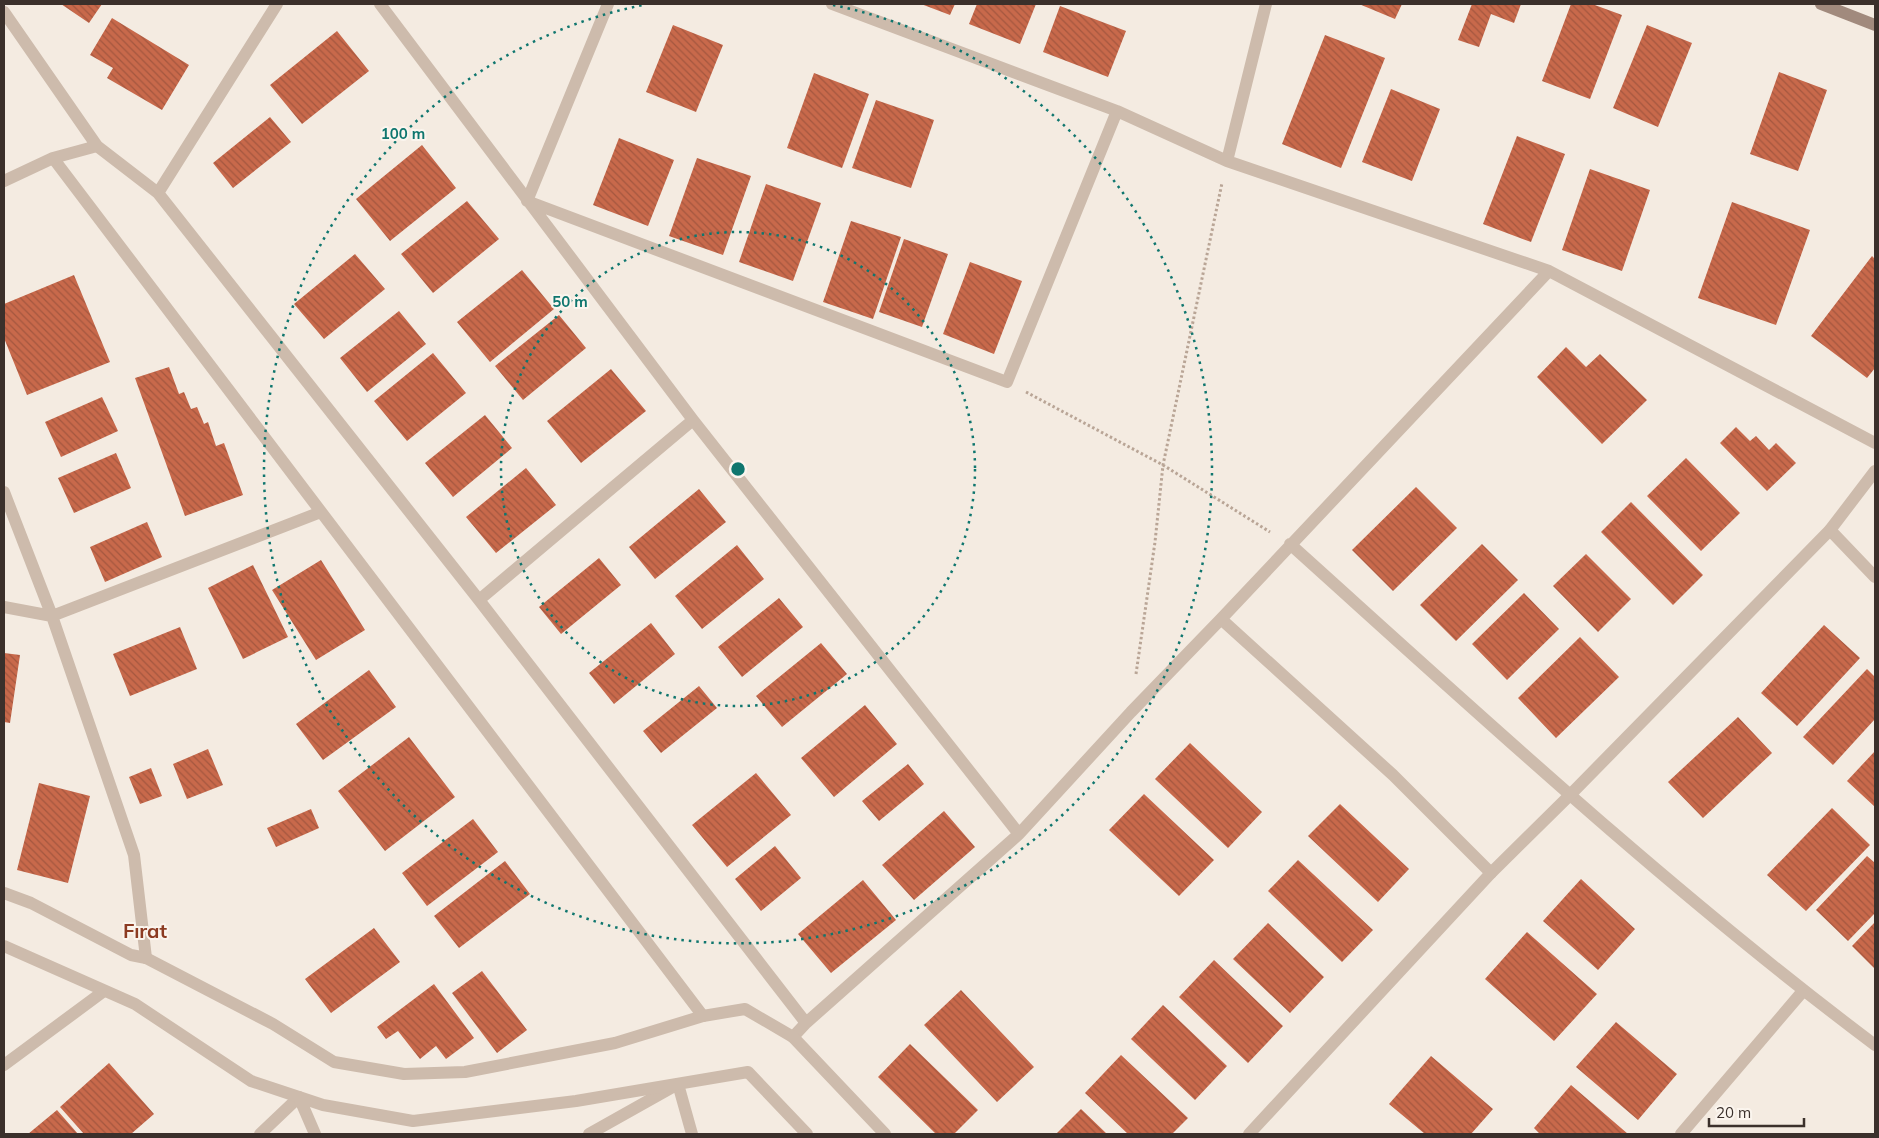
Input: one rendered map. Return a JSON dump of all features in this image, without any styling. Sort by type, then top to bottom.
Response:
[{"type":"main road","points":[[1821,4],[1875,25]]},
{"type":"street","points":[[158,193],[277,4]]},
{"type":"street","points":[[380,4],[693,420],[1019,834]]},
{"type":"street","points":[[527,201],[608,4]]},
{"type":"street","points":[[832,4],[1117,111],[1227,161],[1549,270],[1875,443]]},
{"type":"street","points":[[1227,161],[1266,4]]},
{"type":"street","points":[[4,12],[97,146],[158,193],[478,600],[806,1023]]},
{"type":"street","points":[[527,201],[1007,382],[1117,111]]},
{"type":"street","points":[[4,181],[53,158],[97,146]]},
{"type":"street","points":[[53,158],[703,1016]]},
{"type":"street","points":[[793,1037],[806,1023],[1019,834],[1131,712],[1549,270]]},
{"type":"street","points":[[478,600],[693,420]]},
{"type":"street","points":[[1249,1134],[1490,873],[1570,795],[1830,530],[1875,471]]},
{"type":"street","points":[[4,492],[52,616],[134,855],[146,958]]},
{"type":"street","points":[[4,606],[52,616],[321,512]]},
{"type":"street","points":[[1830,530],[1875,577]]},
{"type":"street","points":[[1290,544],[1570,795],[1803,991],[1875,1045]]},
{"type":"street","points":[[1221,618],[1393,775],[1490,873]]},
{"type":"street","points":[[4,893],[31,903],[131,955],[146,958],[273,1024],[334,1062],[404,1074],[475,1070],[615,1043],[703,1016],[745,1009],[793,1037],[885,1134]]},
{"type":"street","points":[[4,946],[135,1004],[250,1081],[323,1105],[413,1121],[576,1101],[748,1072],[807,1134]]},
{"type":"street","points":[[4,1065],[104,991]]},
{"type":"street","points":[[1681,1134],[1803,991]]},
{"type":"street","points":[[589,1134],[678,1084]]},
{"type":"street","points":[[678,1084],[692,1134]]},
{"type":"street","points":[[260,1134],[299,1097]]},
{"type":"street","points":[[299,1097],[315,1134]]},
{"type":"path","points":[[1131,712],[1155,542],[1163,465],[1227,161]]},
{"type":"path","points":[[1007,382],[1163,465],[1290,544]]},
{"type":"building","points":[[61,4],[102,4],[89,23]]},
{"type":"building","points":[[921,4],[955,4],[950,15]]},
{"type":"building","points":[[977,4],[1036,4],[1020,44],[969,24]]},
{"type":"building","points":[[1359,4],[1402,4],[1395,19]]},
{"type":"building","points":[[1472,4],[1521,4],[1514,23],[1491,14],[1479,47],[1458,40]]},
{"type":"building","points":[[1571,4],[1592,4],[1622,15],[1590,99],[1542,81]]},
{"type":"building","points":[[1060,6],[1126,31],[1108,77],[1043,52]]},
{"type":"building","points":[[112,18],[189,65],[162,110],[107,78],[113,68],[90,55]]},
{"type":"building","points":[[673,25],[723,45],[696,112],[646,92]]},
{"type":"building","points":[[1647,25],[1692,43],[1658,127],[1613,108]]},
{"type":"building","points":[[337,31],[369,71],[302,124],[270,85]]},
{"type":"building","points":[[1325,35],[1385,58],[1341,168],[1282,144]]},
{"type":"building","points":[[1779,72],[1827,90],[1798,171],[1750,154]]},
{"type":"building","points":[[814,73],[869,94],[842,168],[787,148]]},
{"type":"building","points":[[1391,89],[1440,109],[1412,181],[1362,162]]},
{"type":"building","points":[[876,100],[934,120],[911,188],[852,168]]},
{"type":"building","points":[[270,117],[291,142],[233,188],[213,163]]},
{"type":"building","points":[[1517,136],[1565,154],[1531,242],[1483,224]]},
{"type":"building","points":[[619,138],[674,160],[648,226],[593,205]]},
{"type":"building","points":[[422,145],[456,188],[390,241],[356,199]]},
{"type":"building","points":[[697,158],[751,176],[723,255],[669,236]]},
{"type":"building","points":[[1590,169],[1650,190],[1622,271],[1562,250]]},
{"type":"building","points":[[766,184],[821,203],[793,281],[739,262]]},
{"type":"building","points":[[467,201],[499,239],[433,293],[401,254]]},
{"type":"building","points":[[1732,202],[1810,230],[1776,325],[1698,298]]},
{"type":"building","points":[[851,221],[901,237],[873,319],[823,302]]},
{"type":"building","points":[[904,239],[948,254],[922,327],[879,312]]},
{"type":"building","points":[[355,254],[385,289],[324,339],[294,304]]},
{"type":"building","points":[[1872,256],[1875,259],[1875,368],[1867,378],[1811,336]]},
{"type":"building","points":[[970,262],[1022,281],[994,354],[943,334]]},
{"type":"building","points":[[522,270],[554,309],[490,362],[457,322]]},
{"type":"building","points":[[74,275],[110,362],[27,395],[4,338],[4,304]]},
{"type":"building","points":[[399,311],[426,344],[367,392],[340,358]]},
{"type":"building","points":[[559,315],[586,348],[523,400],[495,366]]},
{"type":"building","points":[[1566,347],[1586,367],[1600,354],[1647,400],[1602,444],[1537,377]]},
{"type":"building","points":[[433,353],[466,393],[407,441],[374,401]]},
{"type":"building","points":[[169,367],[179,394],[184,392],[191,409],[197,407],[204,424],[208,422],[216,446],[224,443],[243,495],[185,516],[135,378]]},
{"type":"building","points":[[611,369],[646,411],[581,463],[547,421]]},
{"type":"building","points":[[102,397],[118,431],[61,457],[45,422]]},
{"type":"building","points":[[485,415],[512,448],[453,497],[425,463]]},
{"type":"building","points":[[1736,427],[1750,441],[1756,436],[1769,450],[1776,443],[1796,463],[1767,491],[1720,443]]},
{"type":"building","points":[[116,453],[131,488],[74,513],[58,478]]},
{"type":"building","points":[[1686,458],[1740,513],[1701,551],[1647,496]]},
{"type":"building","points":[[526,468],[556,505],[496,553],[466,517]]},
{"type":"building","points":[[1416,487],[1457,528],[1393,591],[1352,550]]},
{"type":"building","points":[[699,489],[726,522],[655,579],[629,547]]},
{"type":"building","points":[[1631,502],[1703,575],[1673,605],[1601,532]]},
{"type":"building","points":[[147,522],[162,557],[105,582],[90,547]]},
{"type":"building","points":[[1482,544],[1518,580],[1456,641],[1420,605]]},
{"type":"building","points":[[737,545],[764,579],[702,629],[675,596]]},
{"type":"building","points":[[1586,554],[1631,599],[1598,632],[1553,586]]},
{"type":"building","points":[[599,558],[621,585],[561,634],[539,607]]},
{"type":"building","points":[[321,560],[365,630],[316,660],[272,590]]},
{"type":"building","points":[[253,565],[288,637],[243,659],[208,588]]},
{"type":"building","points":[[1524,593],[1559,629],[1507,680],[1472,644]]},
{"type":"building","points":[[779,598],[803,627],[742,677],[718,647]]},
{"type":"building","points":[[651,623],[675,654],[614,704],[589,673]]},
{"type":"building","points":[[1824,625],[1860,658],[1797,726],[1761,693]]},
{"type":"building","points":[[180,627],[197,669],[130,696],[113,654]]},
{"type":"building","points":[[1580,637],[1619,677],[1556,738],[1518,698]]},
{"type":"building","points":[[821,643],[847,674],[782,727],[756,696]]},
{"type":"building","points":[[4,653],[20,655],[10,723],[4,722]]},
{"type":"building","points":[[1867,669],[1875,677],[1875,719],[1833,765],[1803,737]]},
{"type":"building","points":[[369,670],[396,707],[323,760],[296,724]]},
{"type":"building","points":[[699,686],[717,708],[661,753],[643,731]]},
{"type":"building","points":[[865,705],[897,744],[834,797],[801,758]]},
{"type":"building","points":[[1738,717],[1772,753],[1703,818],[1668,782]]},
{"type":"building","points":[[409,737],[455,797],[385,851],[338,791]]},
{"type":"building","points":[[1190,743],[1262,812],[1228,848],[1155,779]]},
{"type":"building","points":[[208,749],[223,785],[187,799],[173,764]]},
{"type":"building","points":[[1875,751],[1875,807],[1847,781]]},
{"type":"building","points":[[908,764],[924,784],[879,821],[862,801]]},
{"type":"building","points":[[151,768],[162,796],[140,804],[129,777]]},
{"type":"building","points":[[756,773],[791,815],[727,867],[692,825]]},
{"type":"building","points":[[39,783],[90,796],[68,883],[17,870]]},
{"type":"building","points":[[1144,794],[1214,860],[1179,896],[1109,830]]},
{"type":"building","points":[[1340,804],[1409,869],[1378,902],[1308,836]]},
{"type":"building","points":[[1832,808],[1870,845],[1806,911],[1767,875]]},
{"type":"building","points":[[311,809],[319,828],[276,847],[267,828]]},
{"type":"building","points":[[944,811],[975,847],[914,900],[882,865]]},
{"type":"building","points":[[473,819],[498,852],[427,906],[402,873]]},
{"type":"building","points":[[775,846],[801,878],[761,911],[735,879]]},
{"type":"building","points":[[1867,856],[1875,863],[1875,913],[1848,941],[1816,910]]},
{"type":"building","points":[[1298,860],[1373,930],[1342,962],[1268,891]]},
{"type":"building","points":[[505,861],[530,894],[459,948],[434,916]]},
{"type":"building","points":[[1581,879],[1635,929],[1598,970],[1543,921]]},
{"type":"building","points":[[863,880],[896,920],[831,973],[798,934]]},
{"type":"building","points":[[1875,922],[1875,969],[1852,946]]},
{"type":"building","points":[[1268,923],[1324,977],[1290,1013],[1233,959]]},
{"type":"building","points":[[374,928],[400,962],[331,1013],[305,979]]},
{"type":"building","points":[[1527,932],[1597,994],[1554,1041],[1485,979]]},
{"type":"building","points":[[1214,960],[1283,1026],[1248,1063],[1179,997]]},
{"type":"building","points":[[482,971],[527,1030],[497,1053],[452,993]]},
{"type":"building","points":[[434,984],[474,1038],[446,1059],[436,1046],[420,1059],[398,1031],[386,1039],[377,1027]]},
{"type":"building","points":[[961,990],[1034,1067],[997,1102],[924,1025]]},
{"type":"building","points":[[1163,1005],[1227,1066],[1195,1100],[1131,1039]]},
{"type":"building","points":[[1616,1022],[1677,1074],[1638,1120],[1576,1067]]},
{"type":"building","points":[[910,1044],[978,1110],[954,1134],[936,1134],[878,1077]]},
{"type":"building","points":[[1121,1055],[1188,1118],[1172,1134],[1128,1134],[1085,1093]]},
{"type":"building","points":[[1431,1056],[1493,1109],[1471,1134],[1425,1134],[1389,1104]]},
{"type":"building","points":[[109,1063],[154,1114],[131,1134],[84,1134],[60,1107]]},
{"type":"building","points":[[1571,1085],[1628,1134],[1540,1134],[1534,1128]]},
{"type":"building","points":[[1081,1109],[1107,1134],[1056,1134]]},
{"type":"building","points":[[57,1110],[78,1134],[28,1134]]},
{"type":"district","name":"Fırat","points":[[145,930]]}]
